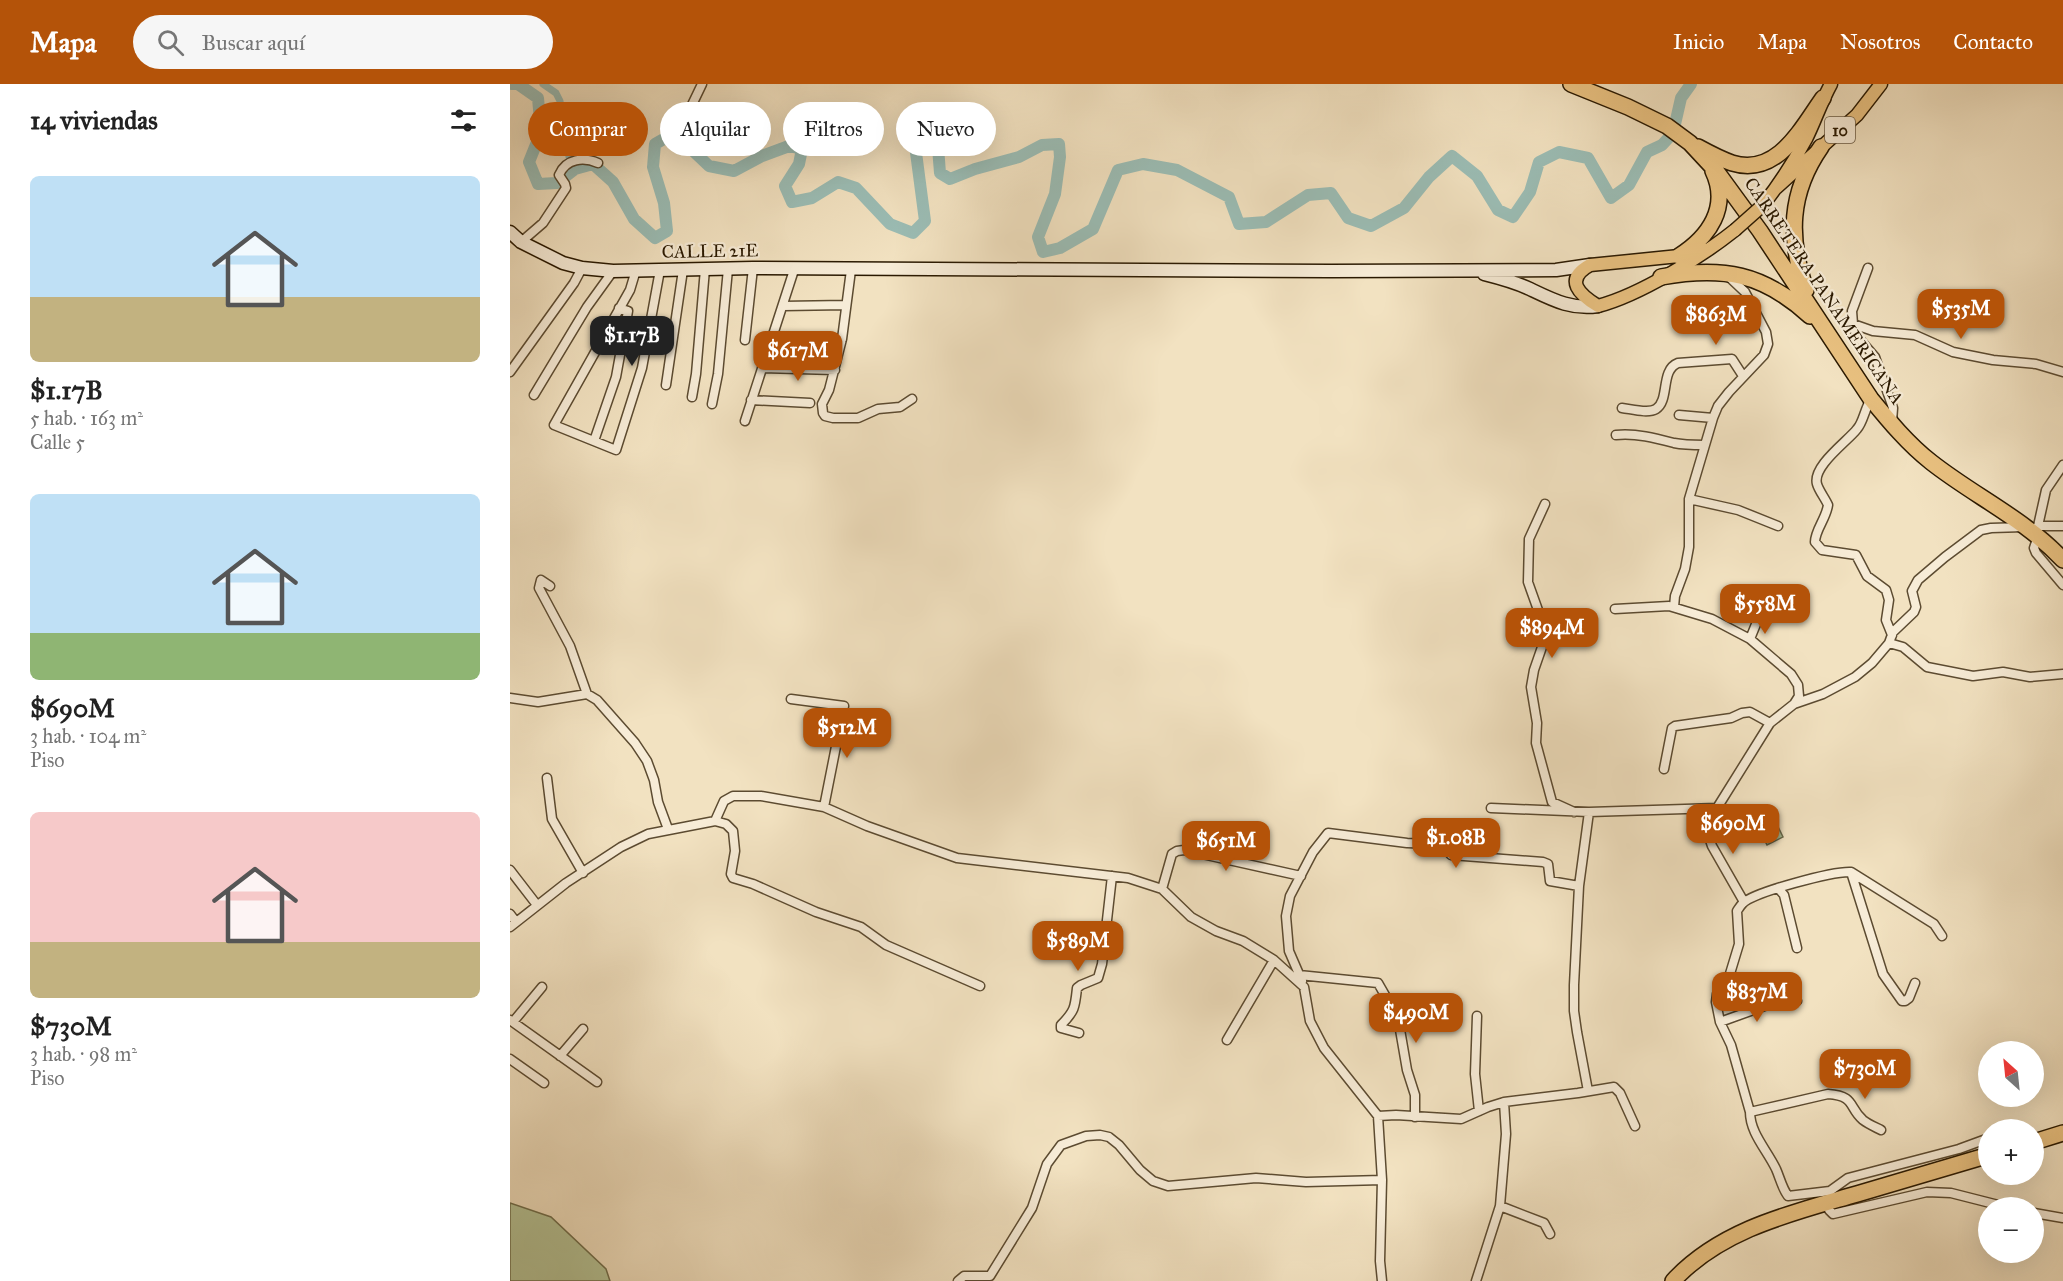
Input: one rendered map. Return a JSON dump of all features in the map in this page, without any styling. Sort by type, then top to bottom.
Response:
[{"type":"highway","name":"CARRETERA PANAMERICANA","points":[[1571,84],[1667,126],[1685,140],[1735,194],[1870,399],[1892,425],[1931,462],[2033,530],[2063,560]]},
{"type":"highway","points":[[1685,140],[1732,163],[1756,166],[1770,161],[1793,141],[1823,98]]},
{"type":"highway","points":[[1813,310],[1798,266],[1793,221],[1804,176],[1821,147]]},
{"type":"highway","points":[[1679,256],[1705,235],[1714,221],[1718,204],[1718,188],[1708,163]]},
{"type":"highway","points":[[1661,277],[1692,271],[1724,272],[1749,286],[1773,288],[1792,300],[1828,334]]},
{"type":"highway","points":[[2044,1139],[2063,1133]]},
{"type":"highway","points":[[1673,1281],[1698,1258],[1741,1232],[1829,1197],[1978,1158]]},
{"type":"main road","name":"10","points":[[1466,269],[1508,280],[1569,306],[1586,308],[1615,302],[1709,249],[1762,206],[1807,138],[1823,98],[1832,84]]},
{"type":"main road","name":"10","points":[[1776,188],[1857,115],[1880,84]]},
{"type":"main road","name":"CALLE 21E","points":[[510,232],[520,242],[563,263],[582,268],[613,270],[753,268],[1331,271],[1466,269]]},
{"type":"main road","name":"10","points":[[1466,269],[1556,270],[1679,256],[1709,249]]},
{"type":"main road","points":[[1590,265],[1581,270],[1576,277],[1576,286],[1580,294],[1598,306]]},
{"type":"street","points":[[693,102],[702,84]]},
{"type":"street","points":[[520,242],[547,218],[566,188],[559,175],[561,170],[570,162],[586,158],[598,163]]},
{"type":"street","points":[[510,372],[574,283],[582,268]]},
{"type":"street","points":[[745,339],[753,268]]},
{"type":"street","points":[[1868,268],[1852,311],[1853,324],[1856,335],[1875,357],[1893,408],[1892,425]]},
{"type":"street","points":[[692,397],[705,269]]},
{"type":"street","points":[[712,404],[718,374],[728,269]]},
{"type":"street","points":[[534,395],[587,307],[613,270]]},
{"type":"street","points":[[636,270],[630,290],[554,425],[616,450],[642,368],[660,270]]},
{"type":"street","points":[[666,385],[683,270]]},
{"type":"street","points":[[745,421],[794,270]]},
{"type":"street","points":[[851,270],[842,339],[829,390],[822,404],[822,413],[828,417],[858,418],[878,409],[900,406],[912,399]]},
{"type":"street","points":[[1674,607],[1689,547],[1689,499],[1713,418],[1718,406],[1764,355],[1768,344],[1766,332],[1749,286]]},
{"type":"street","points":[[783,306],[846,305]]},
{"type":"street","points":[[594,441],[616,377],[624,338],[628,311],[619,308]]},
{"type":"street","points":[[1853,324],[1873,331],[1915,335],[1953,352],[1992,360],[2036,364],[2063,372]]},
{"type":"street","points":[[774,336],[842,339]]},
{"type":"street","points":[[1622,408],[1656,409],[1661,402],[1669,371],[1672,365],[1678,363],[1732,359],[1743,376]]},
{"type":"street","points":[[762,368],[835,370]]},
{"type":"street","points":[[1870,399],[1860,426],[1833,451],[1816,476],[1817,486],[1828,505],[1823,523],[1815,534],[1815,542],[1822,550],[1856,555],[1868,576],[1886,590],[1889,600],[1886,620],[1890,639],[1927,667],[1973,676],[2003,672],[2030,676],[2063,674]]},
{"type":"street","points":[[751,400],[810,403]]},
{"type":"street","points":[[1679,415],[1713,418]]},
{"type":"street","points":[[1616,435],[1625,434],[1664,439],[1675,443],[1704,445]]},
{"type":"street","points":[[2063,465],[2046,490],[2033,530],[2036,553],[2063,585]]},
{"type":"street","points":[[1689,499],[1738,510],[1778,526]]},
{"type":"street","points":[[1545,504],[1529,539],[1528,582],[1538,610],[1542,647],[1531,687],[1537,723],[1536,743],[1552,802],[1574,812]]},
{"type":"street","points":[[1744,902],[1709,837],[1710,829],[1717,808],[1770,723],[1794,704],[1823,694],[1855,677],[1872,663],[1914,612],[1916,607],[1912,591],[1918,580],[1981,530],[1991,528],[2033,530],[2063,526]]},
{"type":"street","points":[[550,586],[542,580],[539,588],[570,646],[587,694],[597,700],[635,743],[647,761],[668,829]]},
{"type":"street","points":[[1750,639],[1769,592]]},
{"type":"street","points":[[1615,609],[1674,607],[1712,619],[1750,639],[1791,674],[1798,685],[1799,696],[1794,704]]},
{"type":"street","points":[[510,698],[538,702],[587,694]]},
{"type":"street","points":[[791,699],[844,706],[824,807]]},
{"type":"street","points":[[1664,769],[1672,728],[1675,726],[1731,718],[1750,712],[1770,723]]},
{"type":"street","points":[[547,778],[552,819],[583,873]]},
{"type":"street","points":[[715,821],[724,801],[733,796],[761,796],[824,807],[867,826],[957,858],[1128,878],[1162,889],[1191,917],[1216,931],[1243,941],[1274,960],[1304,987]]},
{"type":"street","points":[[1491,808],[1574,812],[1717,808]]},
{"type":"street","points":[[1588,1091],[1574,1011],[1579,886],[1589,812]]},
{"type":"street","points":[[512,921],[621,847],[648,834],[715,821],[726,824],[733,831],[735,851],[731,874],[733,878],[753,884],[816,912],[861,927],[886,945],[980,986]]},
{"type":"street","points":[[1382,1281],[1380,1261],[1382,1180],[1378,1116],[1324,1048],[1310,1021],[1304,987],[1288,951],[1286,916],[1290,896],[1313,852],[1328,833],[1407,843],[1437,844],[1444,847],[1451,855],[1543,862],[1548,864],[1550,881],[1579,886]]},
{"type":"street","points":[[1162,889],[1172,854],[1177,850],[1301,876]]},
{"type":"street","points":[[510,870],[537,905]]},
{"type":"street","points":[[1829,1197],[1788,1196],[1750,1121],[1750,1112],[1731,1046],[1720,1022],[1716,1002],[1717,994],[1729,977],[1739,944],[1737,911],[1744,902],[1778,888],[1839,872],[1851,872],[1934,924],[1942,936]]},
{"type":"street","points":[[1851,872],[1883,974],[1902,1001],[1909,998],[1915,983]]},
{"type":"street","points":[[1079,1033],[1061,1028],[1061,1024],[1075,1010],[1077,988],[1081,984],[1098,978],[1102,964],[1112,876]]},
{"type":"street","points":[[1778,888],[1784,895],[1797,948]]},
{"type":"street","points":[[1227,1040],[1274,960]]},
{"type":"street","points":[[1299,975],[1378,983],[1398,1018],[1407,1070],[1415,1095],[1415,1117]]},
{"type":"street","points":[[542,987],[511,1021],[597,1082]]},
{"type":"street","points":[[1720,1022],[1784,999],[1792,998],[1797,1001]]},
{"type":"street","points":[[1477,1016],[1475,1074],[1479,1111]]},
{"type":"street","points":[[560,1056],[583,1029]]},
{"type":"street","points":[[510,1059],[544,1083]]},
{"type":"street","points":[[1378,1116],[1396,1114],[1461,1119],[1504,1102],[1614,1087],[1620,1093],[1635,1126]]},
{"type":"street","points":[[1750,1112],[1836,1094],[1852,1103],[1861,1118],[1881,1130]]},
{"type":"street","points":[[1476,1281],[1500,1206],[1506,1134],[1504,1102]]},
{"type":"street","points":[[958,1281],[964,1276],[990,1275],[1032,1208],[1047,1164],[1061,1145],[1086,1136],[1109,1137],[1153,1181],[1167,1186],[1256,1178],[1306,1182],[1382,1180]]},
{"type":"street","points":[[1978,1142],[1848,1178],[1829,1197],[1828,1210],[1833,1214],[1927,1192],[1951,1193],[1978,1200]]},
{"type":"street","points":[[1500,1206],[1544,1223],[1550,1234]]},
{"type":"street","points":[[2044,1215],[2063,1218]]},
{"type":"green space","points":[[1770,810],[1783,837],[1767,845],[1754,818]]},
{"type":"green space","points":[[510,1203],[551,1217],[606,1269],[610,1281],[510,1281]]},
{"type":"waterway","points":[[512,84],[518,84],[538,98],[541,132],[529,162],[538,184],[557,183],[575,169],[593,164],[613,182],[634,219],[655,238],[667,231],[664,203],[653,167],[655,144],[669,136],[690,148],[709,166],[734,171],[762,156],[789,146],[802,149],[799,164],[785,186],[792,202],[812,198],[838,182],[856,188],[890,224],[913,233],[925,221],[915,145],[918,131],[931,134],[938,147],[940,173],[950,179],[975,169],[1019,157],[1042,145],[1059,144],[1060,157],[1055,194],[1038,237],[1043,252],[1060,248],[1093,229],[1118,170],[1143,164],[1177,170],[1229,197],[1239,224],[1266,222],[1308,195],[1331,193],[1348,218],[1371,226],[1404,208],[1429,177],[1452,156],[1477,176],[1498,210],[1513,217],[1530,192],[1539,162],[1559,152],[1588,158],[1611,198],[1629,185],[1647,152],[1662,145],[1673,133],[1681,98],[1691,84]]},
{"type":"waterway","points":[[543,84],[556,93],[560,101],[569,157]]}]
